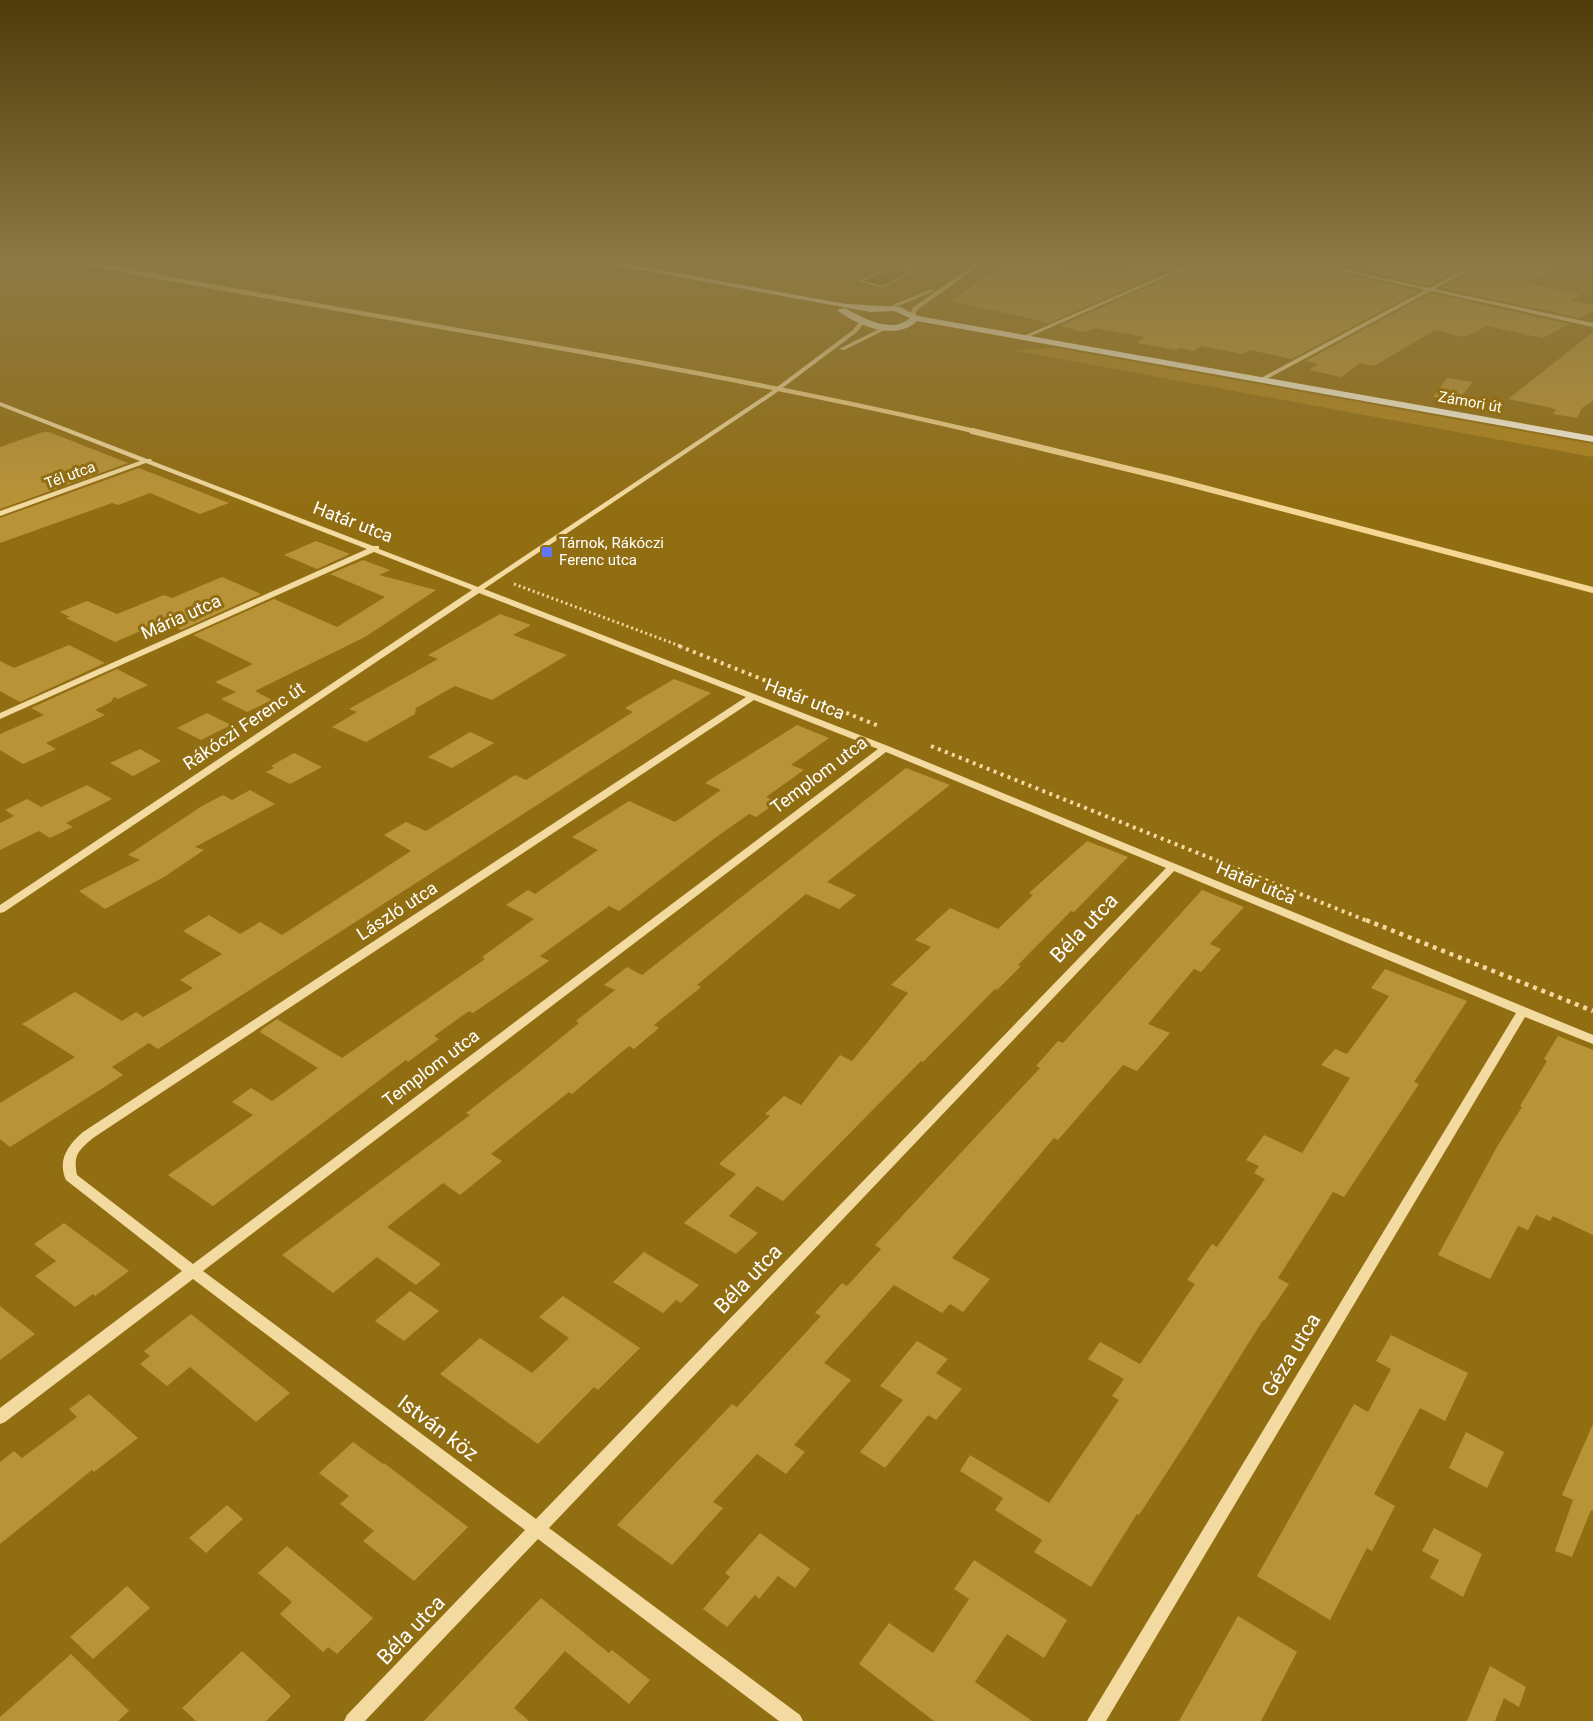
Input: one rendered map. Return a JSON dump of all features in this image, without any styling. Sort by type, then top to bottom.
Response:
[{"type":"main road","name":"Zámori út","points":[[1052,343],[1591,437]]},
{"type":"street","points":[[812,365],[840,343]]},
{"type":"street","points":[[812,365],[855,343]]},
{"type":"street","points":[[1261,380],[1330,343]]},
{"type":"street","name":"Rákóczi Ferenc út","points":[[0,910],[812,365]]},
{"type":"street","name":"Határ utca","points":[[0,404],[376,548],[885,748],[1593,1040]]},
{"type":"street","name":"Tél utca","points":[[0,514],[149,460]]},
{"type":"street","name":"Mária utca","points":[[0,716],[376,548]]},
{"type":"street","name":"László utca","points":[[68,1161],[72,1148],[88,1135],[753,697]]},
{"type":"street","name":"Templom utca","points":[[0,1418],[885,748]]},
{"type":"street","name":"Béla utca","points":[[353,1721],[1173,866]]},
{"type":"street","name":"Géza utca","points":[[1096,1721],[1522,1012]]},
{"type":"street","name":"István köz","points":[[68,1161],[71,1177],[192,1271],[794,1721]]},
{"type":"path","points":[[497,577],[658,637],[879,726]]},
{"type":"path","points":[[924,743],[1593,1011]]},
{"type":"shaded area","points":[[1056,348],[1593,444],[1593,457],[1012,350]]},
{"type":"building","points":[[1139,343],[1321,343],[1292,359],[1250,350],[1243,354],[1201,346],[1194,351],[1180,348],[1177,350]]},
{"type":"building","points":[[1338,343],[1412,343],[1374,366],[1360,363],[1341,377],[1309,370],[1318,364],[1305,361]]},
{"type":"building","points":[[1579,343],[1593,343],[1593,401],[1582,408],[1577,418],[1553,414],[1556,410],[1552,408],[1508,399]]},
{"type":"building","points":[[1447,378],[1473,382],[1457,401],[1433,397]]},
{"type":"building","points":[[49,432],[128,463],[0,509],[0,447]]},
{"type":"building","points":[[139,468],[229,503],[200,514],[150,493],[118,505],[112,503],[0,543],[0,518]]},
{"type":"building","points":[[316,541],[350,554],[317,569],[284,555]]},
{"type":"building","points":[[363,560],[390,570],[379,575],[436,590],[365,637],[255,691],[272,700],[247,712],[221,699],[236,692],[215,682],[253,664],[193,635],[274,599],[337,627],[385,597],[330,574]]},
{"type":"building","points":[[222,577],[261,594],[181,630],[164,621],[115,642],[66,618],[70,617],[60,612],[87,601],[117,614],[164,595],[172,598]]},
{"type":"building","points":[[500,614],[531,625],[513,635],[567,655],[492,700],[455,686],[416,708],[415,714],[366,742],[332,727],[357,712],[349,709],[438,659],[428,655]]},
{"type":"building","points":[[69,645],[105,663],[20,702],[0,691],[0,661],[14,668]]},
{"type":"building","points":[[117,669],[148,685],[118,699],[114,697],[111,702],[95,710],[105,715],[46,743],[56,749],[23,764],[0,750],[0,734],[44,715],[31,708]]},
{"type":"building","points":[[674,679],[711,693],[158,1049],[149,1043],[112,1067],[123,1075],[10,1147],[0,1139],[0,1103],[75,1057],[22,1024],[75,992],[122,1021],[136,1012],[143,1017],[193,988],[180,980],[222,954],[183,931],[209,915],[240,934],[260,922],[282,935],[411,851],[384,835],[406,822],[426,831],[515,775],[526,780],[633,712],[625,708]]},
{"type":"building","points":[[207,713],[231,725],[201,740],[177,728]]},
{"type":"building","points":[[797,725],[829,738],[791,765],[804,770],[766,797],[777,802],[756,817],[749,814],[619,911],[609,906],[540,956],[549,961],[473,1013],[469,1011],[434,1036],[439,1039],[408,1062],[406,1060],[213,1206],[168,1175],[253,1115],[232,1102],[251,1088],[272,1101],[318,1068],[260,1032],[262,1029],[277,1019],[342,1058],[485,959],[482,957],[534,919],[506,905],[528,890],[535,894],[598,850],[572,837],[629,801],[675,822],[721,790],[705,783]]},
{"type":"building","points":[[470,732],[494,743],[452,768],[428,757]]},
{"type":"building","points":[[140,749],[161,761],[133,776],[110,763]]},
{"type":"building","points":[[294,753],[322,767],[290,784],[266,772],[274,768],[271,766]]},
{"type":"building","points":[[906,768],[950,785],[827,882],[856,895],[839,909],[806,894],[697,985],[701,987],[654,1025],[659,1028],[634,1049],[629,1046],[572,1094],[569,1092],[491,1154],[502,1161],[460,1195],[443,1183],[387,1227],[441,1264],[416,1285],[377,1257],[333,1293],[282,1255],[470,1115],[466,1113],[579,1023],[576,1021],[615,990],[604,985],[627,967],[642,975]]},
{"type":"building","points":[[87,785],[112,799],[66,823],[73,827],[50,838],[39,831],[0,850],[0,823],[14,816],[5,810],[27,799],[41,807]]},
{"type":"building","points":[[250,790],[275,804],[195,847],[204,850],[164,877],[105,909],[79,891],[140,860],[128,855],[202,806],[223,795],[232,800]]},
{"type":"building","points":[[1087,841],[1128,857],[1074,912],[1071,911],[1018,965],[1021,966],[923,1062],[921,1061],[783,1201],[757,1186],[729,1216],[758,1233],[736,1254],[684,1223],[736,1174],[719,1164],[770,1116],[765,1114],[784,1096],[801,1105],[840,1055],[852,1061],[908,993],[891,985],[931,947],[915,940],[950,908],[998,929],[1033,895],[1029,893]]},
{"type":"building","points":[[1202,890],[1244,907],[1210,944],[1221,949],[1201,972],[1194,969],[1148,1024],[1170,1033],[1137,1071],[1123,1065],[1058,1140],[1054,1138],[952,1258],[990,1279],[963,1312],[950,1304],[942,1313],[894,1285],[824,1363],[851,1380],[794,1445],[805,1452],[786,1474],[757,1454],[713,1502],[723,1508],[672,1565],[617,1525],[732,1404],[737,1407],[821,1316],[815,1313],[842,1283],[847,1286],[881,1249],[875,1245],[1040,1068],[1036,1066],[1058,1041],[1063,1043]]},
{"type":"building","points":[[1385,969],[1467,1001],[1414,1082],[1419,1084],[1344,1197],[1333,1192],[1278,1278],[1289,1284],[1263,1320],[1188,1440],[1139,1515],[1137,1514],[1091,1587],[1034,1552],[1042,1540],[995,1510],[1003,1498],[960,1471],[970,1455],[1049,1503],[1119,1400],[1112,1396],[1124,1379],[1088,1359],[1100,1342],[1140,1364],[1195,1284],[1187,1280],[1212,1244],[1217,1247],[1265,1179],[1254,1173],[1259,1166],[1246,1160],[1264,1135],[1302,1153],[1350,1078],[1321,1065],[1335,1049],[1347,1054],[1389,996],[1371,988]]},
{"type":"building","points":[[1558,1036],[1593,1050],[1593,1235],[1553,1216],[1550,1221],[1536,1215],[1528,1230],[1518,1226],[1490,1279],[1438,1255],[1498,1145],[1522,1107],[1520,1106],[1547,1061],[1544,1059]]},
{"type":"building","points":[[64,1223],[129,1271],[95,1296],[93,1294],[75,1307],[35,1276],[56,1261],[34,1244]]},
{"type":"building","points":[[644,1252],[699,1285],[681,1303],[676,1300],[663,1313],[613,1282]]},
{"type":"building","points":[[410,1291],[439,1311],[404,1341],[375,1321]]},
{"type":"building","points":[[563,1296],[640,1348],[598,1390],[594,1387],[538,1444],[440,1374],[480,1338],[532,1373],[569,1338],[539,1317]]},
{"type":"building","points":[[0,1306],[35,1334],[0,1360]]},
{"type":"building","points":[[191,1314],[290,1393],[256,1422],[190,1367],[167,1386],[140,1364],[150,1356],[144,1351]]},
{"type":"building","points":[[1391,1335],[1468,1373],[1445,1421],[1420,1408],[1374,1494],[1395,1506],[1372,1551],[1367,1548],[1330,1620],[1257,1576],[1354,1404],[1368,1412],[1391,1369],[1376,1361]]},
{"type":"building","points":[[917,1341],[948,1359],[936,1373],[962,1389],[936,1420],[928,1415],[885,1468],[860,1452],[903,1400],[880,1386]]},
{"type":"building","points":[[89,1394],[138,1438],[94,1472],[92,1470],[0,1544],[0,1462],[14,1451],[22,1458],[77,1417],[69,1409]]},
{"type":"building","points":[[1593,1424],[1593,1511],[1591,1510],[1572,1557],[1555,1551],[1573,1500],[1562,1495]]},
{"type":"building","points":[[1466,1432],[1504,1452],[1487,1488],[1449,1468]]},
{"type":"building","points":[[353,1442],[468,1527],[414,1581],[363,1541],[374,1531],[340,1504],[349,1496],[319,1473]]},
{"type":"building","points":[[227,1505],[243,1519],[206,1553],[189,1538]]},
{"type":"building","points":[[1434,1528],[1482,1554],[1463,1597],[1430,1578],[1439,1560],[1422,1551]]},
{"type":"building","points":[[760,1533],[810,1569],[795,1588],[778,1576],[759,1599],[755,1595],[727,1627],[703,1609],[730,1577],[725,1573]]},
{"type":"building","points":[[287,1546],[373,1618],[337,1654],[328,1647],[323,1652],[280,1614],[292,1602],[258,1573]]},
{"type":"building","points":[[974,1560],[1067,1620],[1044,1658],[1007,1634],[975,1682],[1032,1721],[934,1721],[859,1664],[889,1623],[933,1653],[969,1599],[954,1589]]},
{"type":"building","points":[[127,1586],[150,1608],[93,1659],[70,1637]]},
{"type":"building","points":[[541,1598],[609,1653],[612,1650],[650,1680],[629,1704],[565,1651],[514,1708],[529,1721],[424,1721]]},
{"type":"building","points":[[1238,1616],[1297,1652],[1261,1721],[1179,1721]]},
{"type":"building","points":[[242,1651],[291,1696],[266,1721],[196,1721],[182,1708]]},
{"type":"building","points":[[71,1654],[129,1711],[118,1721],[0,1721],[0,1717]]},
{"type":"building","points":[[1490,1666],[1526,1687],[1519,1707],[1504,1698],[1495,1721],[1467,1721]]},
{"type":"waterway","points":[[534,343],[757,385],[978,432]]},
{"type":"waterway","points":[[972,431],[1170,479],[1593,590]]},
{"type":"place","name":"Tárnok, Rákóczi Ferenc utca","points":[[547,552]]}]
